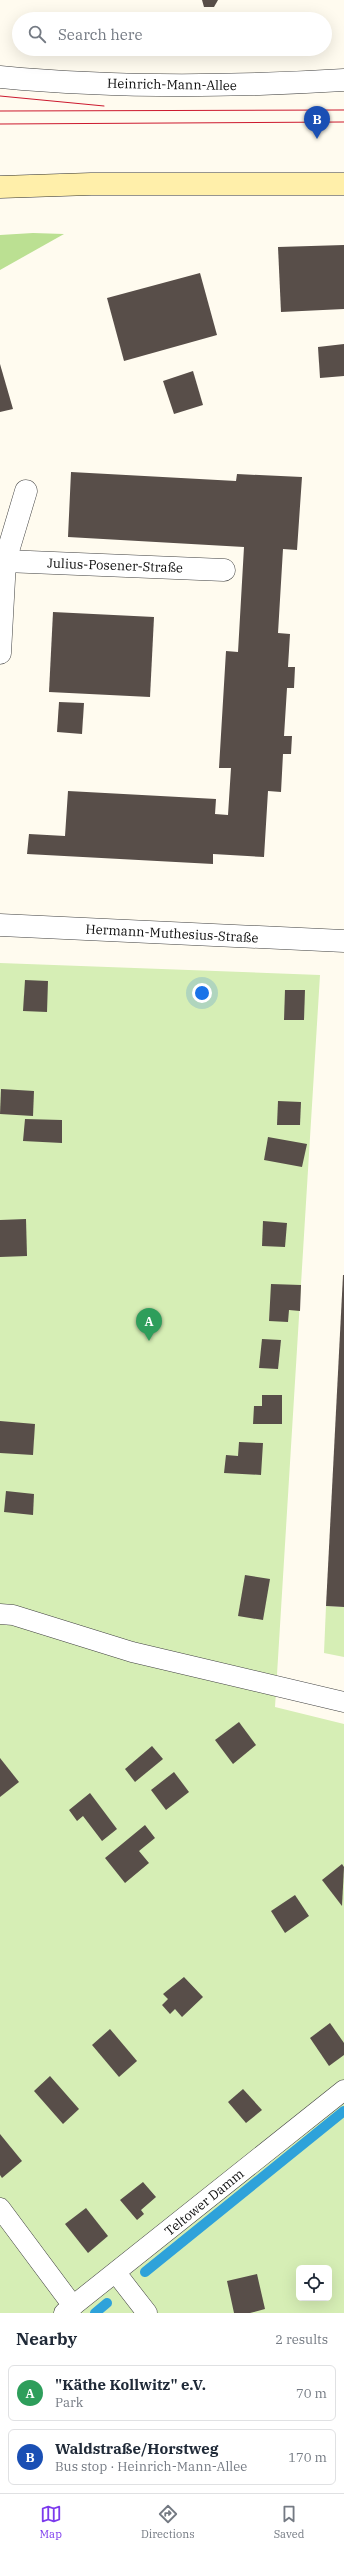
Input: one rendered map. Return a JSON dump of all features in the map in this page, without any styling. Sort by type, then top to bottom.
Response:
[{"type":"main road","points":[[0,187],[91,184],[344,184]]},
{"type":"street","name":"Heinrich-Mann-Allee","points":[[0,77],[37,80],[230,86],[344,80]]},
{"type":"street","points":[[0,652],[5,561],[26,491]]},
{"type":"street","name":"Julius-Posener-Straße","points":[[5,561],[224,570]]},
{"type":"street","name":"Hermann-Muthesius-Straße","points":[[0,924],[344,941]]},
{"type":"lane","points":[[0,1614],[13,1615],[132,1652],[344,1702]]},
{"type":"lane","name":"Teltower Damm","points":[[69,2309],[344,2090]]},
{"type":"lane","points":[[0,2208],[69,2309]]},
{"type":"lane","points":[[116,2273],[147,2313]]},
{"type":"green space","points":[[33,233],[64,234],[0,270],[0,235]]},
{"type":"green space","points":[[0,963],[320,975],[275,1707],[344,1724],[344,2313],[0,2313]]},
{"type":"green space","points":[[326,1606],[344,1607],[344,1657],[324,1653]]},
{"type":"building","points":[[202,0],[218,0],[214,7],[204,7]]},
{"type":"building","points":[[344,245],[344,309],[281,312],[278,247]]},
{"type":"building","points":[[200,273],[217,335],[124,361],[107,298]]},
{"type":"building","points":[[344,344],[344,376],[320,378],[318,347]]},
{"type":"building","points":[[0,364],[13,409],[0,412]]},
{"type":"building","points":[[193,371],[203,405],[174,414],[163,381]]},
{"type":"building","points":[[71,472],[236,481],[237,474],[302,477],[297,550],[283,549],[278,633],[290,634],[288,667],[295,667],[294,688],[287,688],[284,736],[292,736],[291,754],[283,754],[281,792],[268,791],[264,857],[213,854],[213,864],[27,854],[29,834],[65,836],[68,791],[216,799],[215,814],[228,815],[231,768],[219,768],[226,651],[238,652],[244,547],[68,537]]},
{"type":"building","points":[[53,612],[154,617],[150,697],[49,692]]},
{"type":"building","points":[[59,702],[84,703],[82,734],[57,732]]},
{"type":"building","points":[[25,980],[48,981],[47,1012],[23,1011]]},
{"type":"building","points":[[285,990],[305,990],[304,1020],[284,1020]]},
{"type":"building","points":[[1,1089],[34,1091],[33,1116],[0,1114]]},
{"type":"building","points":[[278,1101],[301,1102],[300,1125],[277,1125]]},
{"type":"building","points":[[25,1119],[62,1120],[62,1143],[23,1141]]},
{"type":"building","points":[[268,1137],[307,1144],[302,1167],[264,1160]]},
{"type":"building","points":[[26,1219],[27,1256],[0,1257],[0,1220]]},
{"type":"building","points":[[263,1221],[287,1223],[285,1247],[262,1246]]},
{"type":"building","points":[[344,1275],[344,1607],[326,1606]]},
{"type":"building","points":[[271,1284],[301,1285],[300,1311],[289,1310],[288,1322],[269,1321]]},
{"type":"building","points":[[262,1339],[281,1340],[278,1369],[259,1368]]},
{"type":"building","points":[[262,1395],[282,1395],[282,1424],[253,1424],[254,1406],[262,1406]]},
{"type":"building","points":[[0,1421],[35,1424],[33,1455],[0,1453]]},
{"type":"building","points":[[239,1442],[263,1443],[261,1475],[224,1473],[226,1455],[238,1456]]},
{"type":"building","points":[[6,1491],[34,1494],[33,1515],[4,1512]]},
{"type":"building","points":[[245,1575],[270,1579],[263,1620],[238,1616]]},
{"type":"building","points":[[239,1722],[256,1745],[233,1764],[215,1740]]},
{"type":"building","points":[[152,1746],[163,1759],[135,1782],[125,1769]]},
{"type":"building","points":[[0,1758],[19,1782],[0,1797]]},
{"type":"building","points":[[174,1772],[189,1792],[166,1810],[151,1790]]},
{"type":"building","points":[[90,1793],[117,1829],[102,1841],[83,1816],[77,1821],[69,1810]]},
{"type":"building","points":[[145,1825],[155,1838],[139,1851],[149,1863],[125,1883],[105,1858]]},
{"type":"building","points":[[342,1864],[344,1867],[342,1906],[322,1880]]},
{"type":"building","points":[[295,1895],[309,1916],[285,1933],[271,1911]]},
{"type":"building","points":[[184,1977],[203,1997],[182,2017],[175,2009],[170,2014],[162,2005],[168,1999],[163,1994]]},
{"type":"building","points":[[330,2023],[344,2043],[344,2055],[329,2066],[310,2038]]},
{"type":"building","points":[[110,2029],[137,2061],[119,2077],[92,2045]]},
{"type":"building","points":[[50,2076],[79,2109],[63,2124],[34,2091]]},
{"type":"building","points":[[243,2089],[262,2110],[246,2123],[228,2102]]},
{"type":"building","points":[[0,2134],[22,2161],[2,2178],[0,2175]]},
{"type":"building","points":[[143,2182],[156,2197],[141,2210],[144,2214],[137,2220],[120,2200]]},
{"type":"building","points":[[86,2208],[108,2236],[88,2253],[65,2224]]},
{"type":"building","points":[[257,2274],[265,2309],[250,2313],[234,2313],[227,2281]]},
{"type":"waterway","points":[[145,2272],[344,2111]]},
{"type":"waterway","points":[[95,2313],[107,2303]]},
{"type":"tram line","points":[[0,96],[104,106]]},
{"type":"tram line","points":[[0,111],[344,110]]},
{"type":"tram line","points":[[0,124],[344,122]]},
{"type":"place","name":"Waldstraße/Horstweg","points":[[317,139]]},
{"type":"place","name":"\"Käthe Kollwitz\" e.V.","points":[[149,1341]]}]
